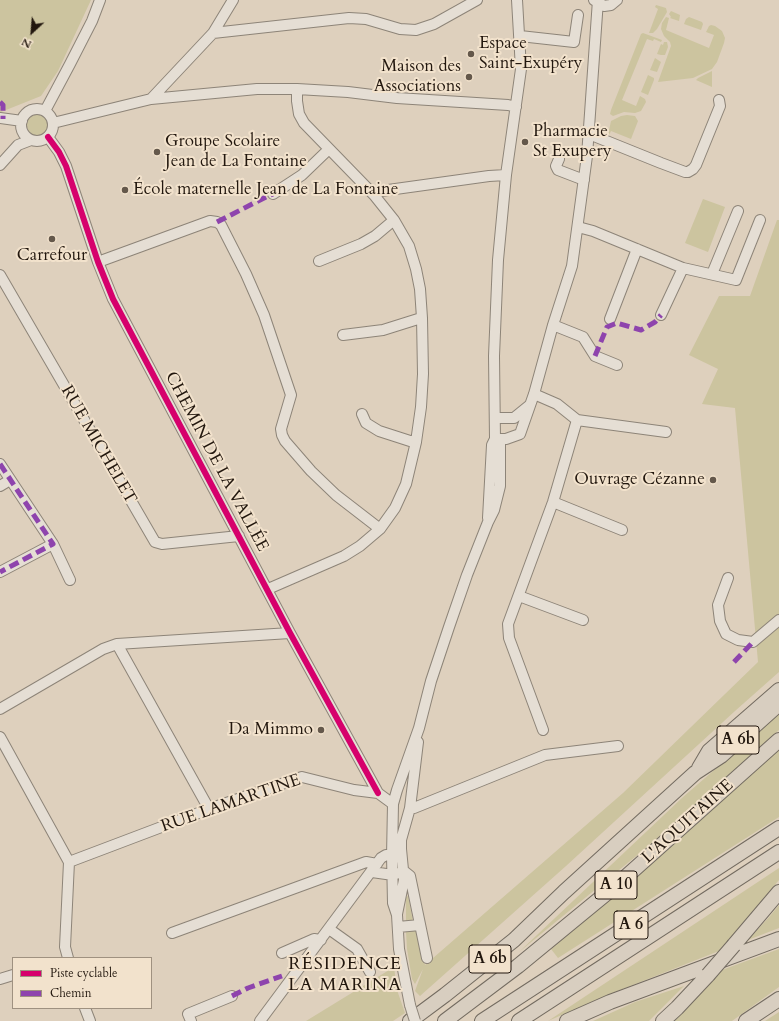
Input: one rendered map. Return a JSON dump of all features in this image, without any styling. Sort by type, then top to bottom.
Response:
[{"type":"highway","points":[[695,773],[709,751],[779,690]]},
{"type":"highway","name":"A 6b","points":[[410,1021],[514,940],[564,892],[695,773],[721,756],[779,704]]},
{"type":"highway","name":"L'AQUITAINE","points":[[445,1021],[518,966],[608,892],[681,829],[779,740]]},
{"type":"highway","name":"A 6","points":[[482,1021],[779,828]]},
{"type":"highway","name":"A 6","points":[[519,1021],[779,852]]},
{"type":"highway","points":[[663,1021],[708,975],[779,892]]},
{"type":"highway","points":[[567,1021],[610,1002],[779,938]]},
{"type":"highway","points":[[746,1021],[779,999]]},
{"type":"street","points":[[45,111],[92,21],[100,0]]},
{"type":"street","points":[[151,99],[212,33],[233,0]]},
{"type":"street","points":[[212,33],[349,18],[366,20],[400,29],[416,30],[434,24],[477,0]]},
{"type":"street","points":[[397,916],[403,891],[394,803],[419,728],[449,627],[467,575],[488,522],[492,445],[495,439],[494,356],[498,260],[506,175],[521,69],[517,0]]},
{"type":"street","points":[[597,1],[604,6],[611,5],[617,0]]},
{"type":"street","points":[[495,439],[506,440],[520,434],[534,394],[572,266],[589,134],[597,1]]},
{"type":"street","points":[[520,36],[574,42],[578,15]]},
{"type":"street","points":[[53,123],[151,99],[257,89],[297,89],[348,92],[397,98],[508,105],[516,107]]},
{"type":"street","points":[[268,589],[344,556],[360,546],[380,529],[395,508],[406,484],[416,442],[421,407],[423,374],[422,318],[416,269],[409,246],[394,220],[374,195],[304,123],[299,114],[297,89]]},
{"type":"street","points":[[589,134],[685,172],[694,169],[720,106],[719,100]]},
{"type":"street","points":[[0,165],[18,145],[31,140],[42,141],[48,137],[51,133],[53,123],[52,118],[45,111],[35,109],[31,110],[22,121],[21,127],[23,133],[31,140]]},
{"type":"street","points":[[0,118],[22,121]]},
{"type":"street","name":"CHEMIN DE LA VALLÉE","points":[[48,137],[56,146],[64,162],[98,262],[114,298],[290,633],[378,793]]},
{"type":"street","points":[[273,194],[302,175],[329,149]]},
{"type":"street","points":[[559,160],[556,166],[558,170],[584,180]]},
{"type":"street","points":[[374,195],[381,191],[506,175]]},
{"type":"street","points":[[712,274],[738,211]]},
{"type":"street","points":[[320,261],[361,244],[375,236],[394,220]]},
{"type":"street","points":[[578,227],[593,231],[683,268],[736,280],[760,220]]},
{"type":"street","points":[[98,262],[210,221],[217,222],[221,226],[246,274],[264,315],[291,394],[281,429],[285,441],[311,471],[336,495],[380,529]]},
{"type":"street","points":[[610,319],[637,249]]},
{"type":"street","points":[[661,315],[683,268]]},
{"type":"street","name":"RUE MICHELET","points":[[0,275],[155,542],[162,544],[239,536]]},
{"type":"street","points":[[343,335],[383,330],[422,318]]},
{"type":"street","points":[[554,325],[583,337],[595,356],[617,365]]},
{"type":"street","points":[[534,394],[557,404],[577,420],[666,432]]},
{"type":"street","points":[[495,418],[514,418],[530,405]]},
{"type":"street","points":[[362,414],[366,423],[378,431],[416,442]]},
{"type":"street","points":[[543,730],[509,638],[508,624],[553,502],[577,420]]},
{"type":"street","points":[[0,464],[53,544],[70,580]]},
{"type":"street","points":[[0,486],[10,480]]},
{"type":"street","points":[[553,502],[622,530]]},
{"type":"street","points":[[0,572],[53,544]]},
{"type":"street","points":[[728,578],[718,605],[720,621],[726,634],[738,640],[753,642],[779,620]]},
{"type":"street","points":[[519,596],[583,620]]},
{"type":"street","points":[[0,709],[104,648],[117,644],[290,633]]},
{"type":"street","points":[[117,644],[209,809]]},
{"type":"street","points":[[393,875],[400,871],[401,840],[410,807],[419,728]]},
{"type":"street","points":[[0,737],[69,862],[65,947],[66,957]]},
{"type":"street","points":[[410,807],[414,808],[546,755],[618,746]]},
{"type":"street","name":"RUE LAMARTINE","points":[[69,862],[209,809],[302,777],[354,790],[378,793],[394,803],[406,798],[410,807]]},
{"type":"street","points":[[394,803],[397,813],[404,814],[410,807]]},
{"type":"street","points":[[260,1021],[381,858],[386,856],[400,863],[410,876],[426,958]]},
{"type":"street","points":[[172,933],[366,862],[375,868],[393,875]]},
{"type":"street","points":[[400,863],[393,875],[393,903],[397,916],[399,949],[410,1005],[416,1021]]},
{"type":"street","points":[[398,927],[420,925]]},
{"type":"street","points":[[329,930],[357,949],[370,972]]},
{"type":"street","points":[[282,953],[314,939],[321,940]]},
{"type":"street","points":[[0,979],[12,975]]},
{"type":"street","points":[[191,1021],[188,1014],[232,996]]},
{"type":"street","points":[[85,1009],[90,1021]]},
{"type":"shaded area","points":[[0,0],[91,0],[58,71],[41,96],[1,112],[0,112]]},
{"type":"shaded area","points":[[656,5],[666,8],[667,12],[657,29],[653,33],[649,33],[658,9],[655,7]]},
{"type":"shaded area","points":[[671,11],[680,15],[679,21],[670,18],[671,17],[669,14]]},
{"type":"shaded area","points":[[666,17],[669,18],[666,30],[709,48],[714,35],[706,32],[709,26],[715,26],[722,31],[725,38],[724,43],[717,62],[712,69],[693,78],[658,82],[671,46],[661,29],[662,23]]},
{"type":"shaded area","points":[[689,17],[702,22],[703,24],[701,30],[684,24],[686,19]]},
{"type":"shaded area","points":[[643,33],[662,40],[661,42],[654,39],[653,41],[647,39],[622,100],[636,106],[640,96],[645,99],[646,102],[641,111],[635,113],[624,112],[613,116],[610,114],[611,110],[641,34]]},
{"type":"shaded area","points":[[664,42],[667,42],[668,47],[665,55],[657,54],[661,44],[663,45]]},
{"type":"shaded area","points":[[655,58],[661,62],[657,72],[650,70]]},
{"type":"shaded area","points":[[712,71],[712,87],[696,80],[698,78]]},
{"type":"shaded area","points":[[648,75],[654,78],[654,80],[648,95],[641,92]]},
{"type":"shaded area","points":[[38,114],[46,117],[49,125],[46,133],[38,136],[30,133],[27,125],[30,117]]},
{"type":"shaded area","points":[[627,115],[635,116],[638,121],[631,139],[611,131],[608,135],[611,121]]},
{"type":"shaded area","points":[[703,199],[725,207],[708,252],[685,243]]},
{"type":"shaded area","points":[[777,220],[779,220],[779,672],[566,866],[420,996],[415,991],[423,969],[415,984],[412,979],[407,949],[406,932],[408,930],[416,931],[425,965],[623,793],[758,662],[735,408],[702,404],[718,369],[689,355],[719,296],[750,296]]},
{"type":"shaded area","points":[[779,714],[779,730],[646,848],[519,952],[683,797]]},
{"type":"shaded area","points":[[779,748],[779,817],[558,958],[551,949]]},
{"type":"shaded area","points":[[779,868],[779,880],[719,951],[615,992],[548,1021]]},
{"type":"shaded area","points":[[408,896],[413,921],[406,922],[406,897]]},
{"type":"shaded area","points":[[779,905],[779,928],[748,940],[770,916]]},
{"type":"shaded area","points":[[779,949],[779,987],[732,1021],[674,1021],[722,970]]},
{"type":"shaded area","points":[[394,967],[397,990],[405,1013],[393,1021],[306,1021]]},
{"type":"shaded area","points":[[684,986],[649,1021],[593,1021],[635,1002]]},
{"type":"shaded area","points":[[779,1012],[779,1021],[765,1021]]},
{"type":"marked path","points":[[0,102],[3,105],[3,119]]},
{"type":"marked path","points":[[217,222],[273,194]]},
{"type":"marked path","points":[[595,356],[607,327],[617,323],[641,330],[655,322],[661,315]]},
{"type":"marked path","points":[[0,464],[53,544],[0,572]]},
{"type":"marked path","points":[[734,662],[753,642]]},
{"type":"marked path","points":[[232,996],[248,988],[282,976]]},
{"type":"cycle path","points":[[48,137],[59,152],[66,166],[98,262],[113,299],[290,633],[378,793]]},
{"type":"place","name":"Espace Saint-Exupéry","points":[[471,54]]},
{"type":"place","name":"Maison des Associations","points":[[469,77]]},
{"type":"place","name":"Pharmacie St Exupery","points":[[525,142]]},
{"type":"place","name":"Groupe Scolaire Jean de La Fontaine","points":[[157,152]]},
{"type":"place","name":"École maternelle Jean de La Fontaine","points":[[125,190]]},
{"type":"place","name":"Carrefour","points":[[52,239]]},
{"type":"place","name":"Ouvrage Cézanne","points":[[713,480]]},
{"type":"place","name":"Da Mimmo","points":[[321,730]]},
{"type":"district","name":"RÉSIDENCE LA MARINA","points":[[345,975]]}]
